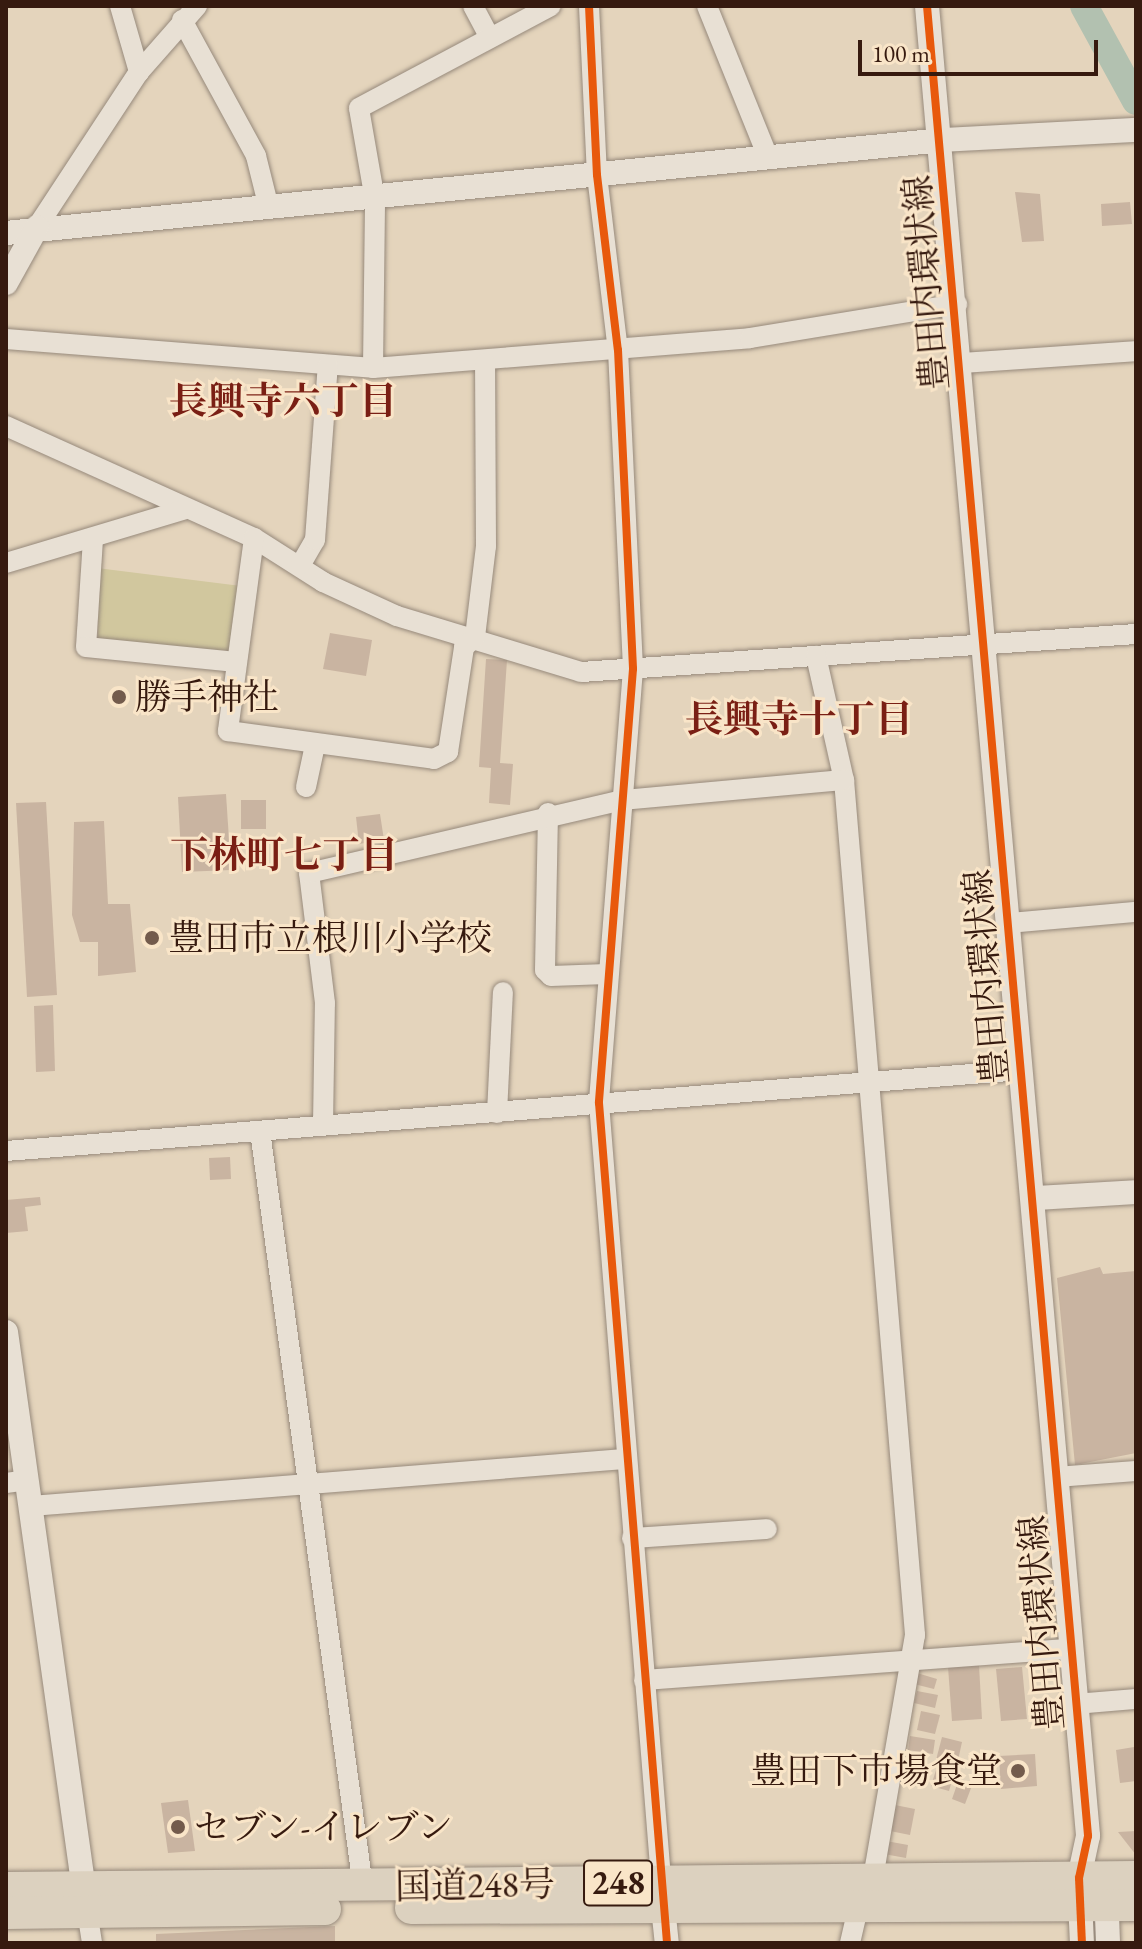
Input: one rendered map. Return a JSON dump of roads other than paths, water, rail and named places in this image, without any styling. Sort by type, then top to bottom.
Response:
[{"type":"highway","name":"国道248号","points":[[6,1913],[86,1899],[363,1887],[662,1894]]},
{"type":"highway","name":"国道248号","points":[[6,1888],[86,1899],[1107,1891]]},
{"type":"street","points":[[120,6],[139,72]]},
{"type":"street","points":[[473,6],[490,38]]},
{"type":"street","points":[[589,6],[597,175],[618,350],[633,669],[599,1103],[624,1459],[667,1943]]},
{"type":"street","points":[[707,6],[768,157]]},
{"type":"street","name":"豊田内環状線","points":[[927,6],[957,304],[1009,923],[1036,1198],[1070,1649],[1088,1836],[1107,1891],[1108,1943]]},
{"type":"street","points":[[373,368],[375,200],[359,108],[539,9]]},
{"type":"street","points":[[6,283],[37,227],[139,72],[189,13],[256,156],[269,208]]},
{"type":"street","points":[[6,233],[37,227],[375,200],[942,140],[1136,130]]},
{"type":"street","points":[[6,339],[373,368],[485,363],[750,338],[957,304]]},
{"type":"street","points":[[961,363],[1136,351]]},
{"type":"street","points":[[254,538],[228,731],[434,759],[448,752],[464,647],[475,637],[486,546],[485,363]]},
{"type":"street","points":[[301,564],[315,540],[328,365]]},
{"type":"street","points":[[6,426],[254,538],[397,616],[475,637],[581,672],[1136,634]]},
{"type":"street","points":[[6,563],[186,509]]},
{"type":"street","points":[[93,539],[86,647],[236,662]]},
{"type":"street","points":[[816,656],[844,780],[873,1082],[913,1660],[866,1895],[850,1943]]},
{"type":"street","points":[[306,787],[315,745]]},
{"type":"street","points":[[323,1125],[325,1003],[309,873],[548,813],[623,800],[844,780]]},
{"type":"street","points":[[548,813],[545,970],[551,976],[607,974]]},
{"type":"street","points":[[1009,923],[1136,912]]},
{"type":"street","points":[[497,1113],[503,992]]},
{"type":"street","points":[[6,1151],[1022,1070]]},
{"type":"street","points":[[260,1131],[363,1887]]},
{"type":"street","points":[[1036,1198],[1136,1192]]},
{"type":"street","points":[[6,1332],[17,1482],[31,1506],[92,1943]]},
{"type":"street","points":[[31,1506],[624,1459]]},
{"type":"street","points":[[1056,1477],[1136,1471]]},
{"type":"street","points":[[632,1538],[767,1529]]},
{"type":"street","points":[[644,1680],[1070,1649]]},
{"type":"street","points":[[1076,1704],[1136,1699]]},
{"type":"street","name":"豊田内環状線","points":[[1082,1943],[1107,1891]]},
{"type":"waterway","points":[[1084,6],[1136,101]]},
{"type":"place","name":"勝手神社","points":[[119,697]]},
{"type":"place","name":"豊田市立根川小学校","points":[[152,938]]},
{"type":"place","name":"豊田下市場食堂","points":[[1018,1771]]},
{"type":"place","name":"セブン-イレブン","points":[[178,1827]]},
{"type":"district","name":"長興寺六丁目","points":[[283,401]]},
{"type":"district","name":"長興寺十丁目","points":[[799,719]]},
{"type":"district","name":"下林町七丁目","points":[[284,855]]}]
